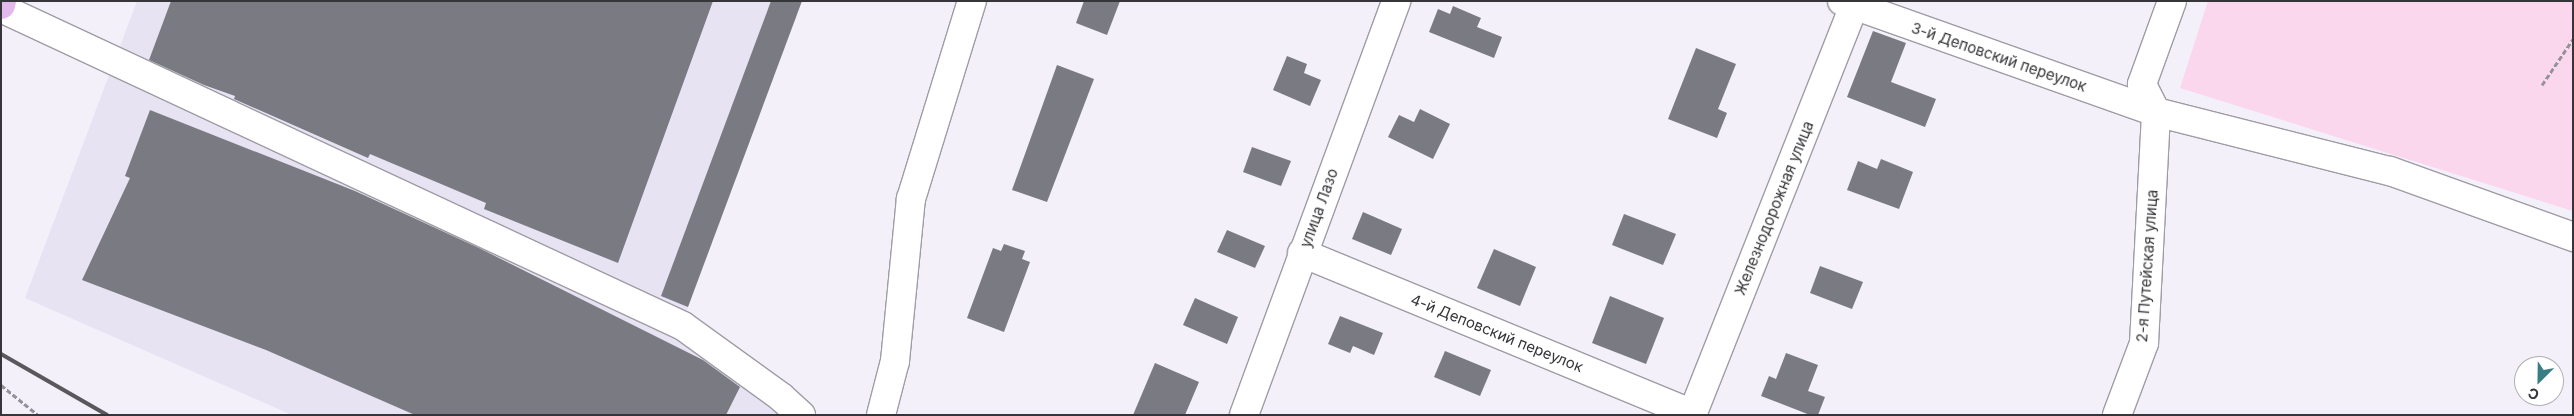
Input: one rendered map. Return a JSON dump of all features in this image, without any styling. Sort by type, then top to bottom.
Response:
[{"type":"street","points":[[880,415],[895,361],[910,199],[972,1]]},
{"type":"street","name":"улица Лазо","points":[[1244,415],[1396,1]]},
{"type":"street","points":[[2156,112],[2142,84],[2172,1]]},
{"type":"street","name":"3-й Деповский переулок","points":[[1851,3],[2156,112],[2390,170],[2573,237]]},
{"type":"street","name":"Железнодорожная улица","points":[[1692,414],[1851,3]]},
{"type":"street","points":[[2,5],[206,106],[683,326],[781,397],[801,415]]},
{"type":"street","name":"2-я Путейская улица","points":[[2116,415],[2144,343],[2156,112]]},
{"type":"street","name":"4-й Деповский переулок","points":[[1302,253],[1692,414]]},
{"type":"path","points":[[2542,85],[2573,39]]},
{"type":"path","points":[[1,386],[38,415]]},
{"type":"shaded area","points":[[137,1],[802,1],[688,307],[683,326],[801,415],[292,415],[25,298]]},
{"type":"shaded area","points":[[2208,1],[2573,1],[2573,211],[2180,88]]},
{"type":"building","points":[[171,1],[713,1],[618,263],[484,209],[486,203],[370,154],[368,158],[234,99],[235,96],[204,85],[149,60]]},
{"type":"building","points":[[771,1],[802,1],[688,307],[661,296]]},
{"type":"building","points":[[1084,1],[1120,1],[1107,35],[1076,23]]},
{"type":"building","points":[[1453,6],[1481,18],[1477,27],[1502,37],[1494,58],[1429,32],[1438,9],[1450,14]]},
{"type":"building","points":[[1873,31],[1906,43],[1891,82],[1936,99],[1925,127],[1847,97]]},
{"type":"building","points":[[1696,48],[1736,64],[1718,109],[1727,113],[1717,138],[1668,119]]},
{"type":"building","points":[[1287,56],[1307,64],[1304,73],[1321,80],[1310,106],[1273,90]]},
{"type":"building","points":[[1057,65],[1094,79],[1047,202],[1012,190]]},
{"type":"building","points":[[1420,109],[1450,124],[1433,159],[1388,137],[1399,115],[1414,122]]},
{"type":"building","points":[[150,110],[355,191],[479,248],[703,360],[740,387],[726,415],[415,415],[266,350],[82,280],[130,178],[125,176]]},
{"type":"building","points":[[1252,147],[1291,161],[1281,186],[1243,172]]},
{"type":"building","points":[[1881,159],[1913,172],[1899,209],[1847,190],[1858,161],[1877,169]]},
{"type":"building","points":[[1363,212],[1402,229],[1391,255],[1352,239]]},
{"type":"building","points":[[1624,214],[1676,234],[1663,265],[1612,245]]},
{"type":"building","points":[[1227,230],[1265,246],[1255,268],[1217,252]]},
{"type":"building","points":[[1004,244],[1025,251],[1022,259],[1030,262],[1004,332],[967,318],[993,248],[1001,251]]},
{"type":"building","points":[[1494,249],[1536,267],[1520,306],[1477,288]]},
{"type":"building","points":[[1820,266],[1863,282],[1852,309],[1810,293]]},
{"type":"building","points":[[1610,296],[1664,318],[1646,364],[1592,343]]},
{"type":"building","points":[[1195,298],[1238,317],[1227,344],[1183,325]]},
{"type":"building","points":[[1340,316],[1383,333],[1374,355],[1353,346],[1350,353],[1328,344]]},
{"type":"building","points":[[1445,351],[1491,370],[1480,396],[1434,377]]},
{"type":"building","points":[[1786,353],[1818,365],[1808,391],[1825,397],[1818,415],[1810,415],[1761,396],[1769,376],[1776,379]]},
{"type":"building","points":[[1155,363],[1199,382],[1185,415],[1133,415]]},
{"type":"railway","points":[[1,354],[107,415]]}]
